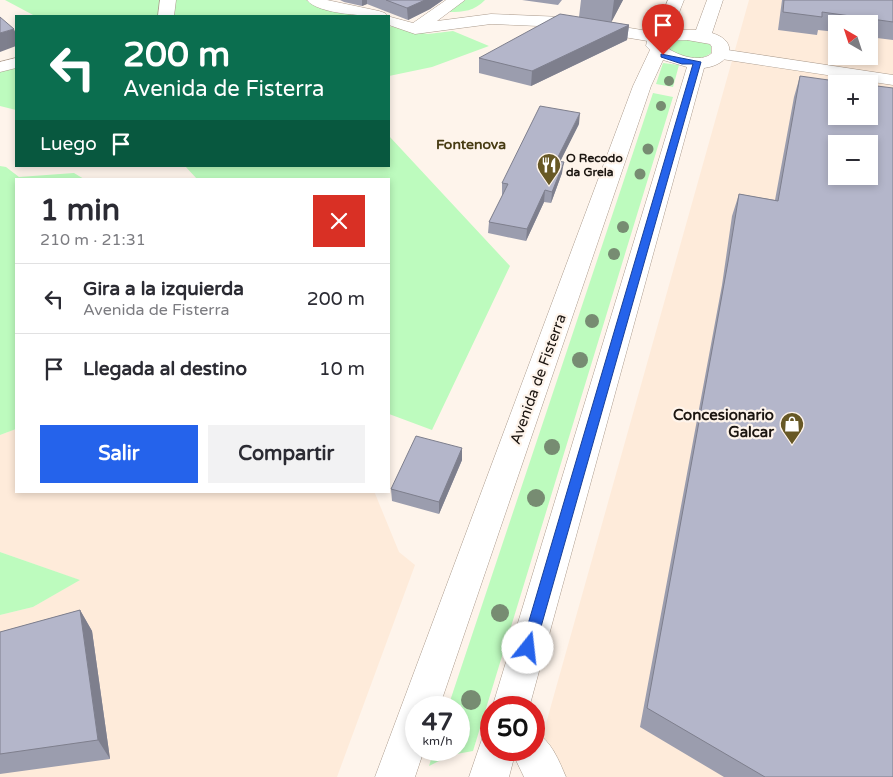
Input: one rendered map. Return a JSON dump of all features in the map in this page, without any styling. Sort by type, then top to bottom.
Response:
[{"type":"main road","points":[[166,15],[168,0]]},
{"type":"main road","points":[[315,0],[318,3],[374,15]]},
{"type":"main road","points":[[415,28],[458,0]]},
{"type":"main road","name":"Avenida de Fisterra","points":[[424,696],[639,96],[676,0]]},
{"type":"main road","points":[[702,36],[716,0]]},
{"type":"main road","points":[[390,20],[415,28],[492,19],[554,21],[659,42],[678,33],[702,36],[716,42],[721,47],[709,58],[514,696]]},
{"type":"main road","points":[[659,42],[672,59],[709,58],[893,80]]},
{"type":"main road","points":[[0,67],[15,63]]},
{"type":"main road","points":[[523,667],[523,696]]},
{"type":"main road","points":[[395,777],[405,749]]},
{"type":"main road","points":[[489,777],[494,761]]},
{"type":"main road","points":[[537,761],[546,777]]},
{"type":"shaded area","name":"Concesionario Galcar","points":[[749,0],[893,0],[893,777],[531,777],[535,761],[545,761],[545,727]]},
{"type":"shaded area","points":[[15,429],[15,493],[375,493],[399,552],[415,565],[337,777],[0,777],[0,615],[33,607],[79,580],[0,552],[0,435]]},
{"type":"green space","points":[[5,0],[306,0],[328,8],[359,15],[33,15]]},
{"type":"green space","points":[[464,0],[485,0],[477,7],[468,10],[449,12]]},
{"type":"green space","points":[[390,26],[428,34],[453,31],[489,46],[432,67],[390,76]]},
{"type":"green space","points":[[678,38],[707,42],[711,46],[711,53],[705,57],[694,59],[665,48],[667,41]]},
{"type":"green space","points":[[15,59],[15,110],[0,106],[0,63]]},
{"type":"green space","points":[[663,63],[679,65],[673,87],[656,84]]},
{"type":"green space","points":[[653,93],[673,97],[490,696],[480,696],[480,728],[473,751],[470,752],[470,696],[452,696]]},
{"type":"green space","points":[[390,137],[510,266],[432,430],[390,414],[390,178],[196,178],[186,167],[390,167]]},
{"type":"green space","points":[[0,166],[6,167],[19,177],[74,173],[82,178],[15,178],[15,429],[0,435]]},
{"type":"green space","points":[[0,552],[80,580],[33,607],[0,615]]},
{"type":"green space","points":[[431,761],[439,761],[429,766]]},
{"type":"building","points":[[386,0],[425,0],[407,8]]},
{"type":"building","points":[[784,0],[893,0],[893,22],[878,20],[878,15],[843,15],[822,12],[822,17],[783,12]]},
{"type":"building","points":[[560,14],[629,25],[532,71],[479,58]]},
{"type":"building","points":[[0,17],[14,29],[0,33]]},
{"type":"building","name":"Concesionario Galcar","points":[[800,76],[828,80],[828,125],[878,125],[878,86],[893,88],[893,777],[765,777],[647,708],[739,194],[778,201]]},
{"type":"building","points":[[540,106],[580,113],[556,161],[564,162],[552,192],[545,190],[527,229],[489,222],[508,184],[502,183]]},
{"type":"building","points":[[416,436],[462,448],[439,502],[391,489]]},
{"type":"building","points":[[80,610],[98,740],[0,754],[0,632]]},
{"type":"place","name":"O Recodo da Grela","points":[[549,186]]},
{"type":"place","name":"Concesionario Galcar","points":[[792,445]]},
{"type":"district","name":"Fontenova","points":[[471,144]]},
{"type":"route","points":[[528,648],[697,62],[682,62],[663,55]]}]
